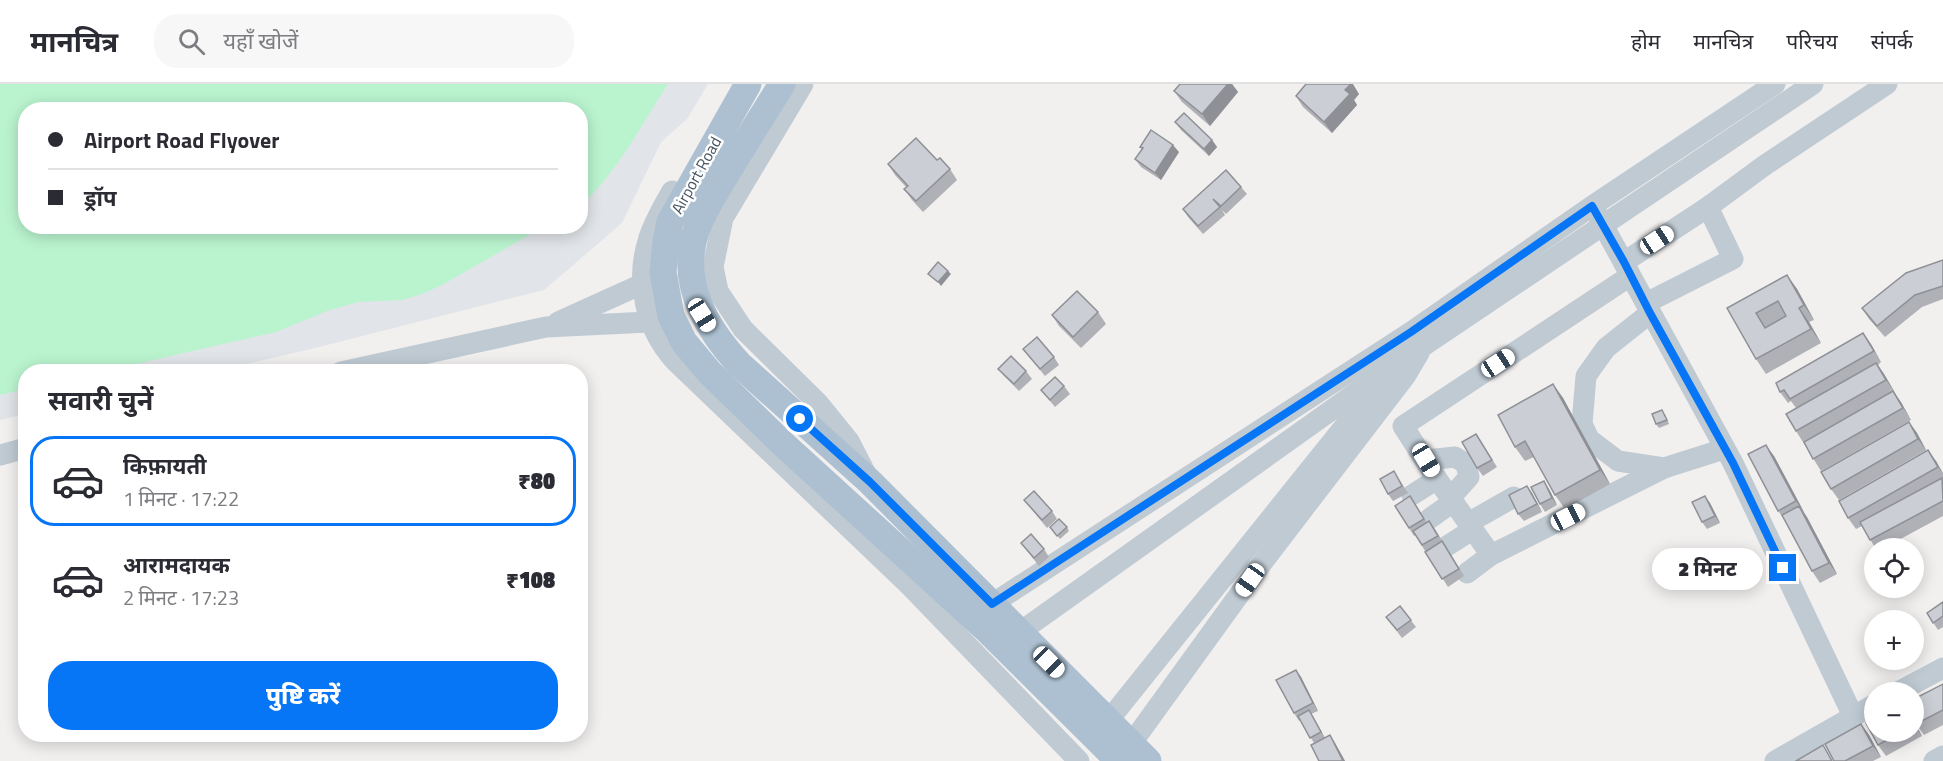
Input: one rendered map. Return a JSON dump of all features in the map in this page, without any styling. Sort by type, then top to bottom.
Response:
[{"type":"main road","name":"Airport Road","points":[[748,84],[670,222],[666,242],[653,278],[684,342],[709,372],[783,444],[986,629],[1133,755]]},
{"type":"main road","points":[[782,84],[710,201],[696,231],[692,250],[693,288],[702,315],[720,344],[739,364],[870,482],[1108,721],[1133,755]]},
{"type":"street","points":[[734,84],[657,218],[648,240],[643,262],[653,278],[649,322],[663,347],[675,361],[909,586],[1079,761]]},
{"type":"street","points":[[803,84],[723,218],[713,267],[718,291],[742,329],[819,404],[849,441],[870,482]]},
{"type":"street","points":[[1133,755],[1265,559],[1406,375],[1416,340],[1592,206],[1775,84]]},
{"type":"street","points":[[992,604],[1603,226],[1813,84]]},
{"type":"street","points":[[1491,555],[1403,426],[1627,269],[1765,165],[1887,84]]},
{"type":"street","points":[[1592,206],[1738,474],[1853,716]]},
{"type":"street","points":[[1664,468],[1618,461],[1589,439],[1582,424],[1586,376],[1606,348],[1648,308],[1733,259],[1708,207]]},
{"type":"street","points":[[546,327],[653,278]]},
{"type":"street","points":[[377,364],[546,327],[649,322]]},
{"type":"street","points":[[1020,632],[1387,359]]},
{"type":"street","points":[[1108,721],[1387,359]]},
{"type":"street","points":[[1467,573],[1491,555],[1664,468],[1724,449]]},
{"type":"street","points":[[0,455],[18,450]]},
{"type":"street","points":[[1426,460],[1455,457],[1466,464],[1469,477],[1452,500],[1429,519]]},
{"type":"street","points":[[1412,495],[1437,479]]},
{"type":"street","points":[[1447,546],[1514,497]]},
{"type":"street","points":[[1917,682],[1943,668]]},
{"type":"street","points":[[1775,761],[1864,710]]},
{"type":"street","points":[[1935,761],[1943,756]]},
{"type":"shaded area","points":[[0,84],[708,84],[687,119],[661,142],[622,223],[544,290],[246,364],[18,364],[18,416],[0,420]]},
{"type":"green space","points":[[0,84],[668,84],[618,163],[588,198],[588,102],[18,102],[18,234],[531,234],[422,294],[402,300],[358,302],[327,311],[276,332],[136,364],[18,364],[18,391],[0,395]]},
{"type":"building","points":[[1180,84],[1228,84],[1202,114],[1174,91]]},
{"type":"building","points":[[1306,84],[1351,84],[1345,90],[1350,94],[1324,122],[1296,96]]},
{"type":"building","points":[[1184,113],[1212,140],[1204,149],[1175,122]]},
{"type":"building","points":[[1151,130],[1173,145],[1155,173],[1135,159]]},
{"type":"building","points":[[916,138],[937,160],[940,158],[950,169],[916,201],[904,189],[908,186],[888,164]]},
{"type":"building","points":[[1226,170],[1241,187],[1221,206],[1213,199],[1220,207],[1198,226],[1183,209]]},
{"type":"building","points":[[1943,260],[1943,286],[1915,295],[1877,326],[1862,308],[1906,273]]},
{"type":"building","points":[[938,262],[948,271],[938,282],[928,274]]},
{"type":"building","points":[[1787,275],[1804,305],[1799,308],[1811,329],[1756,359],[1727,308]],"holes":[[[1778,301],[1786,316],[1765,328],[1756,313]]]},
{"type":"building","points":[[1077,291],[1098,312],[1073,337],[1052,315]]},
{"type":"building","points":[[1863,333],[1874,351],[1790,399],[1784,390],[1780,392],[1776,383]]},
{"type":"building","points":[[1037,337],[1054,357],[1040,369],[1023,349]]},
{"type":"building","points":[[1011,356],[1026,371],[1014,384],[998,369]]},
{"type":"building","points":[[1876,363],[1886,380],[1796,431],[1786,414]]},
{"type":"building","points":[[1055,377],[1064,386],[1050,400],[1041,390]]},
{"type":"building","points":[[1553,384],[1600,470],[1555,495],[1525,441],[1515,447],[1498,415]]},
{"type":"building","points":[[1893,391],[1903,408],[1813,459],[1804,442]]},
{"type":"building","points":[[1662,410],[1667,420],[1656,424],[1652,414]]},
{"type":"building","points":[[1909,422],[1918,439],[1831,489],[1821,472]]},
{"type":"building","points":[[1476,434],[1492,460],[1477,468],[1462,442]]},
{"type":"building","points":[[1766,445],[1796,501],[1778,511],[1748,454]]},
{"type":"building","points":[[1928,450],[1938,467],[1848,518],[1839,501]]},
{"type":"building","points":[[1394,471],[1402,486],[1388,494],[1380,479]]},
{"type":"building","points":[[1942,478],[1943,501],[1874,538],[1869,538],[1860,522]]},
{"type":"building","points":[[1544,481],[1552,498],[1540,504],[1531,487]]},
{"type":"building","points":[[1527,486],[1537,504],[1518,514],[1509,495]]},
{"type":"building","points":[[1034,491],[1052,511],[1042,520],[1024,500]]},
{"type":"building","points":[[1410,496],[1424,519],[1409,528],[1395,506]]},
{"type":"building","points":[[1705,496],[1715,516],[1702,522],[1692,502]]},
{"type":"building","points":[[1799,506],[1829,563],[1812,571],[1782,515]]},
{"type":"building","points":[[1059,519],[1067,527],[1057,536],[1050,527]]},
{"type":"building","points":[[1429,521],[1438,536],[1422,545],[1413,531]]},
{"type":"building","points":[[1031,534],[1044,549],[1034,558],[1021,543]]},
{"type":"building","points":[[1442,541],[1459,569],[1442,579],[1425,552]]},
{"type":"building","points":[[1943,602],[1943,616],[1933,623],[1927,613]]},
{"type":"building","points":[[1400,606],[1411,620],[1397,630],[1386,617]]},
{"type":"building","points":[[1296,670],[1313,703],[1294,713],[1276,680]]},
{"type":"building","points":[[1943,684],[1943,710],[1924,720],[1924,694]]},
{"type":"building","points":[[1309,710],[1321,732],[1310,738],[1298,716]]},
{"type":"building","points":[[1861,724],[1864,730],[1864,742],[1871,742],[1873,746],[1845,761],[1834,761],[1825,744]]},
{"type":"building","points":[[1330,735],[1343,761],[1319,761],[1311,745]]},
{"type":"building","points":[[1823,745],[1832,761],[1796,761]]},
{"type":"route","points":[[800,419],[870,482],[992,604],[1411,332],[1592,206],[1733,463],[1783,568]]}]
